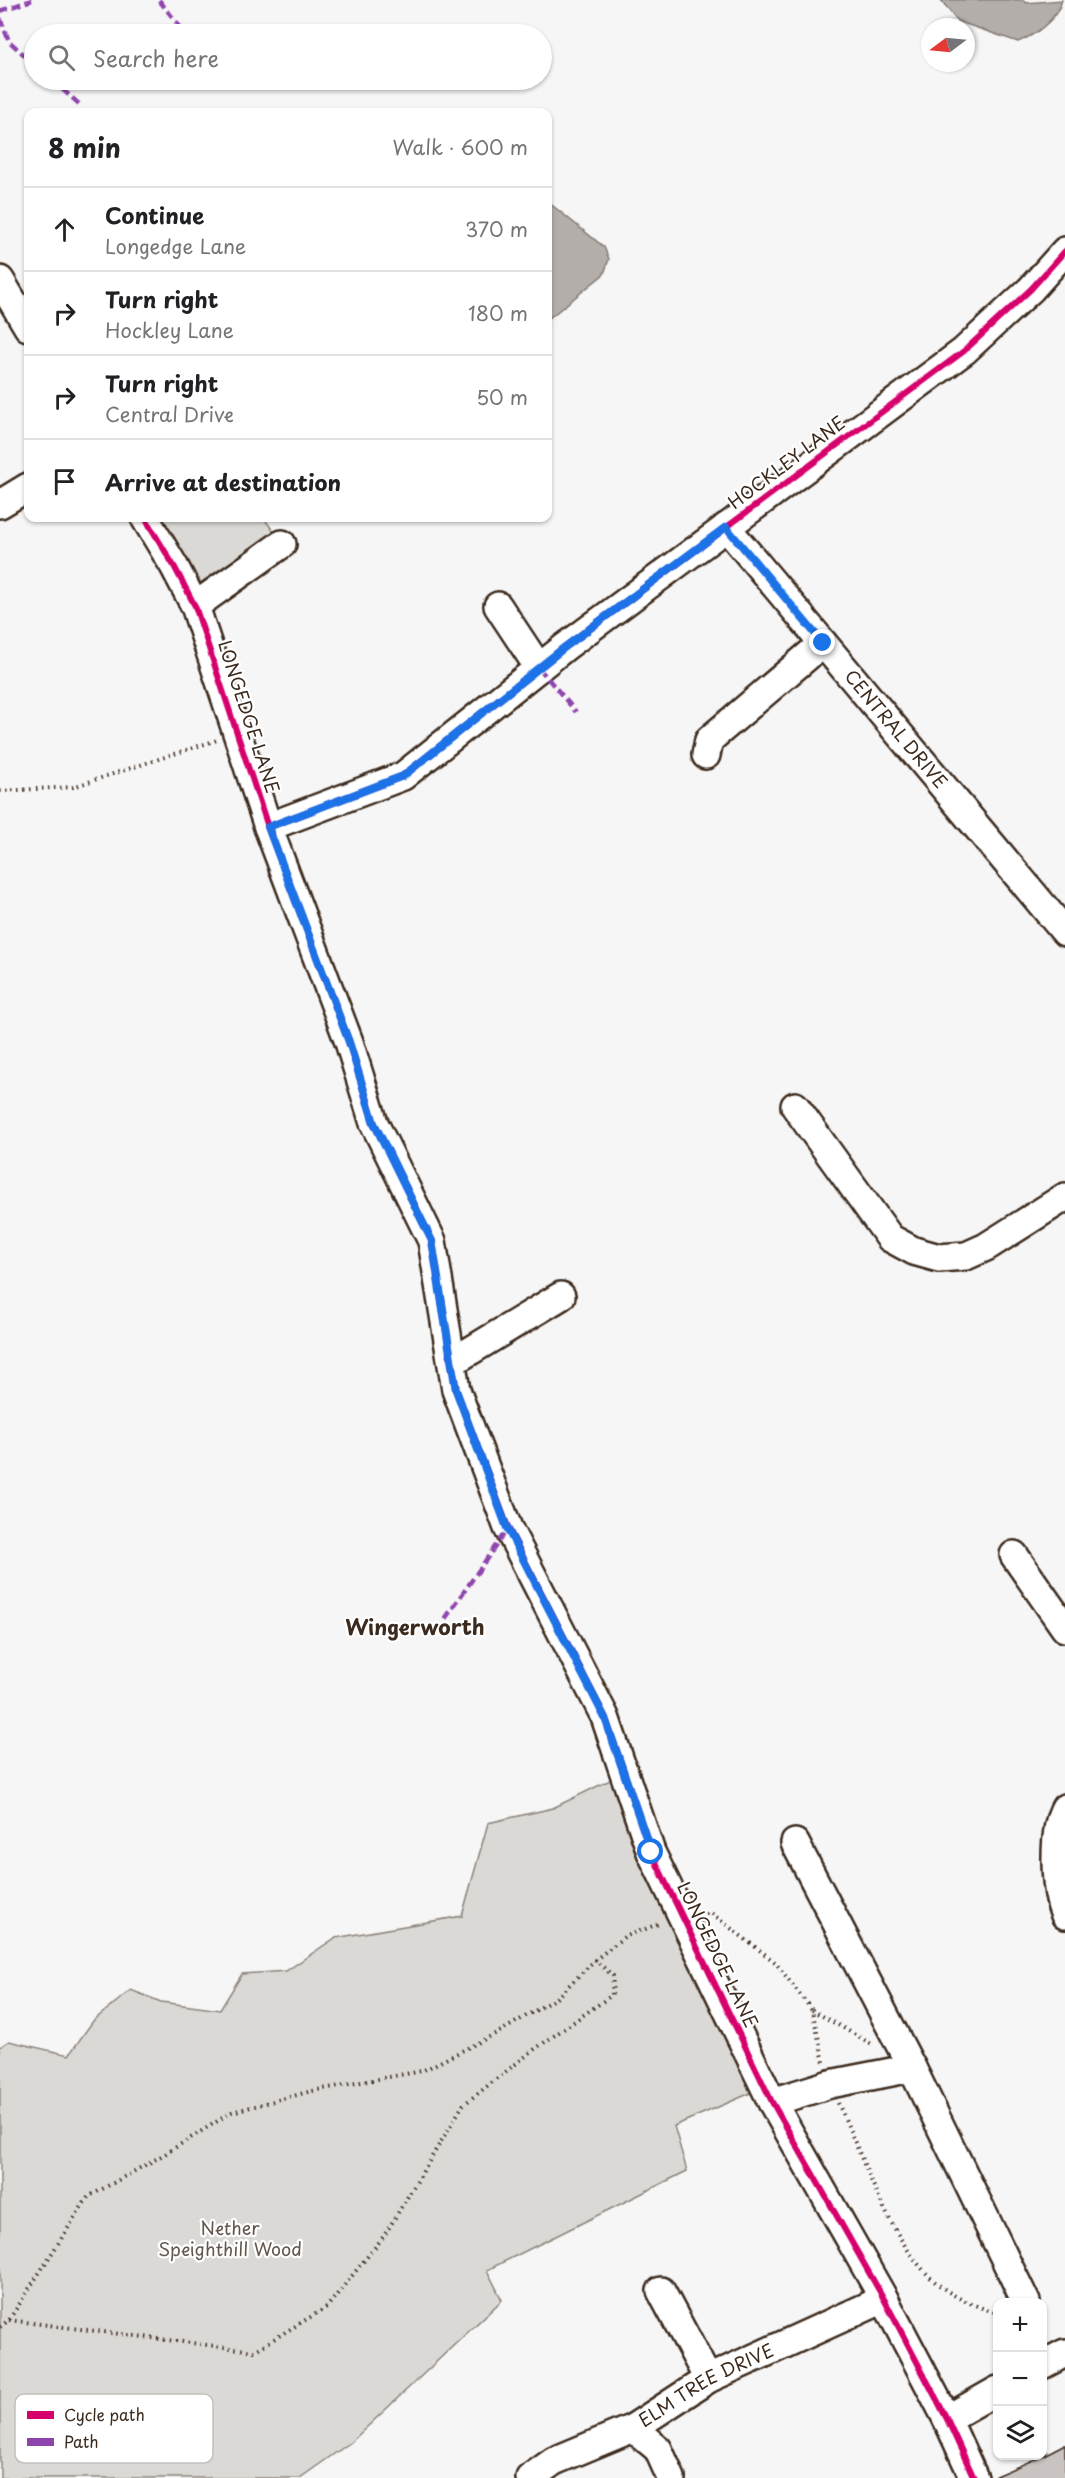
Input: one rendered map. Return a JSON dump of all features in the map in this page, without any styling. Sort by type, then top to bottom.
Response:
[{"type":"street","name":"HOCKLEY LANE","points":[[268,827],[403,776],[539,668],[964,351],[1031,289],[1065,251]]},
{"type":"street","points":[[0,280],[24,320]]},
{"type":"street","points":[[0,504],[24,489]]},
{"type":"street","name":"LONGEDGE LANE","points":[[147,522],[195,606],[268,827],[349,1042],[374,1123],[432,1241],[456,1390],[507,1528],[605,1718],[651,1852],[772,2102],[884,2299],[947,2419],[974,2478]]},
{"type":"street","name":"CENTRAL DRIVE","points":[[726,527],[1065,932]]},
{"type":"street","points":[[195,606],[282,544]]},
{"type":"street","points":[[498,606],[539,668]]},
{"type":"street","points":[[706,755],[709,740],[823,643]]},
{"type":"street","points":[[795,1106],[890,1239],[914,1251],[939,1258],[966,1256],[986,1247],[1065,1197]]},
{"type":"street","points":[[452,1362],[561,1296]]},
{"type":"street","points":[[1014,1555],[1065,1628]]},
{"type":"street","points":[[1065,1808],[1055,1857],[1060,1904],[1065,1915]]},
{"type":"street","points":[[795,1843],[912,2068],[1024,2298]]},
{"type":"street","points":[[772,2102],[830,2084],[912,2068]]},
{"type":"street","points":[[661,2291],[708,2379]]},
{"type":"street","name":"ELM TREE DRIVE","points":[[530,2478],[554,2461],[633,2428],[708,2379],[884,2299]]},
{"type":"street","points":[[947,2419],[993,2393]]},
{"type":"street","points":[[633,2428],[658,2449],[671,2478]]},
{"type":"path","points":[[0,791],[73,787],[238,734]]},
{"type":"path","points":[[0,2327],[9,2320],[88,2197],[165,2154],[232,2112],[312,2091],[422,2071],[503,2030],[556,1998],[595,1960],[624,1937],[682,1915]]},
{"type":"path","points":[[9,2320],[254,2351],[327,2307],[384,2236],[463,2105],[535,2049],[612,1995],[613,1976],[595,1960]]},
{"type":"path","points":[[812,2010],[882,2051]]},
{"type":"green space","points":[[162,522],[267,522],[274,532],[194,587]]},
{"type":"green space","name":"Nether Speighthill Wood","points":[[614,1778],[638,1858],[753,2092],[674,2126],[687,2171],[487,2270],[502,2300],[351,2442],[300,2478],[0,2478],[0,2047],[9,2041],[69,2055],[93,2021],[131,1990],[161,2002],[220,2010],[242,1974],[286,1971],[335,1938],[462,1916],[488,1823],[553,1808]]},
{"type":"shaded area","points":[[941,0],[1023,0],[1026,3],[1062,0],[1056,14],[1045,26],[1018,42],[975,27],[975,18],[955,18]]},
{"type":"shaded area","points":[[552,205],[604,247],[609,259],[604,274],[552,316]]},
{"type":"building","points":[[1065,2444],[1065,2478],[991,2478],[1033,2460],[1047,2460],[1047,2453]]},
{"type":"marked path","points":[[0,11],[32,0]]},
{"type":"marked path","points":[[159,0],[178,24]]},
{"type":"marked path","points":[[0,18],[9,41],[24,55]]},
{"type":"marked path","points":[[63,90],[79,104]]},
{"type":"marked path","points":[[539,668],[576,712]]},
{"type":"marked path","points":[[445,1619],[508,1528]]},
{"type":"cycle path","points":[[268,827],[403,776],[565,647],[964,351],[1031,289],[1065,251]]},
{"type":"cycle path","points":[[147,522],[195,606],[268,827],[349,1042],[374,1123],[432,1241],[456,1390],[508,1528],[605,1717],[651,1852],[772,2102],[884,2299],[947,2419],[974,2478]]},
{"type":"district","name":"Wingerworth","points":[[415,1628]]},
{"type":"route","points":[[651,1852],[605,1718],[507,1528],[456,1390],[432,1241],[374,1123],[349,1042],[268,827],[403,776],[565,647],[726,527],[823,643]]}]
